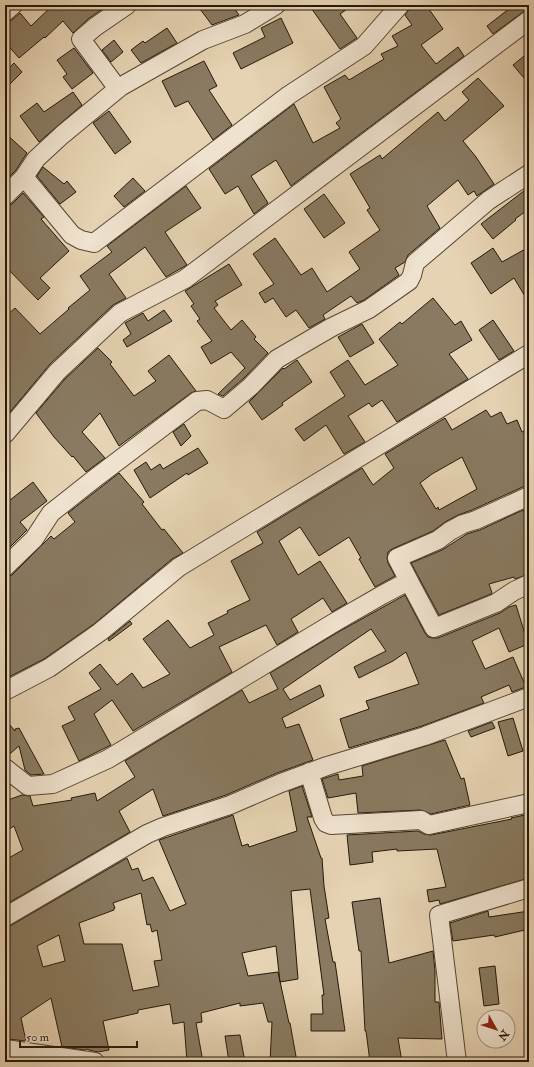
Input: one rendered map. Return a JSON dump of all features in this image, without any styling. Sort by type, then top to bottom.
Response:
[{"type":"street","points":[[5,12],[13,5]]},
{"type":"street","points":[[118,89],[81,39],[95,27],[127,5]]},
{"type":"street","points":[[5,196],[24,177],[36,160],[62,135],[118,89],[203,40],[245,24],[276,5]]},
{"type":"street","points":[[24,177],[72,235],[81,240],[94,243],[289,95],[364,46],[400,5]]},
{"type":"street","points":[[5,434],[57,372],[120,313],[185,279],[529,20]]},
{"type":"street","points":[[5,567],[34,539],[51,513],[197,401],[208,400],[224,409],[251,386],[277,359],[332,327],[369,309],[409,281],[415,263],[489,200],[529,174]]},
{"type":"street","points":[[5,692],[49,668],[100,632],[179,566],[529,354]]},
{"type":"street","points":[[529,496],[476,520],[463,524],[438,540],[397,558],[434,628],[496,603],[514,591],[529,584]]},
{"type":"street","points":[[5,768],[28,786],[53,784],[108,759],[335,622],[401,585],[410,583]]},
{"type":"street","points":[[5,917],[147,834],[163,827],[230,805],[309,772],[425,736],[529,697]]},
{"type":"street","points":[[309,772],[322,818],[326,823],[332,825],[421,820],[429,825],[529,803]]},
{"type":"street","points":[[456,1062],[439,915],[529,888]]},
{"type":"street","points":[[5,1049],[95,1062]]},
{"type":"building","points":[[53,5],[108,5],[88,19],[73,33],[63,21],[45,38],[44,37],[19,58],[5,42],[5,22],[12,20],[20,13],[31,26]]},
{"type":"building","points":[[197,5],[232,5],[239,15],[212,25]]},
{"type":"building","points":[[309,5],[353,5],[340,14],[357,38],[340,49]]},
{"type":"building","points":[[414,5],[426,5],[443,29],[421,45],[436,64],[458,47],[464,56],[291,186],[276,160],[251,176],[268,203],[254,214],[238,186],[225,194],[209,169],[294,104],[313,143],[340,128],[336,123],[341,119],[324,87],[345,75],[349,80],[384,59],[381,54],[398,46],[392,36],[412,25],[405,15]]},
{"type":"building","points":[[514,5],[529,5],[529,10],[523,12],[493,34],[487,26]]},
{"type":"building","points":[[281,18],[293,43],[241,69],[233,53],[265,37],[261,28]]},
{"type":"building","points":[[167,28],[177,43],[141,63],[131,50],[143,41],[145,43]]},
{"type":"building","points":[[114,40],[123,52],[111,62],[102,50]]},
{"type":"building","points":[[74,48],[93,73],[72,89],[63,77],[67,74],[57,60]]},
{"type":"building","points":[[529,52],[529,84],[513,65]]},
{"type":"building","points":[[204,61],[217,86],[209,90],[232,125],[213,140],[188,101],[175,107],[162,81]]},
{"type":"building","points":[[14,63],[22,72],[5,89],[5,72]]},
{"type":"building","points":[[478,78],[504,106],[463,141],[494,184],[477,196],[474,191],[468,195],[458,180],[427,206],[440,228],[408,255],[405,262],[395,268],[399,275],[364,300],[357,303],[351,296],[323,315],[325,319],[309,328],[296,310],[286,317],[273,298],[265,303],[259,293],[274,284],[253,254],[275,238],[301,275],[312,268],[327,292],[360,269],[349,252],[380,230],[367,210],[370,208],[350,174],[380,155],[382,159],[438,112],[445,121],[469,100],[462,92]]},
{"type":"building","points":[[73,92],[82,105],[39,142],[20,116],[37,103],[44,112]]},
{"type":"building","points":[[109,111],[131,142],[115,154],[93,123]]},
{"type":"building","points":[[5,133],[27,153],[16,170],[5,181]]},
{"type":"building","points":[[43,167],[64,184],[67,181],[76,192],[60,204],[37,176]]},
{"type":"building","points":[[133,178],[145,191],[124,207],[114,196]]},
{"type":"building","points":[[186,186],[201,208],[165,232],[187,265],[166,277],[145,247],[109,274],[126,298],[113,305],[50,364],[5,418],[5,317],[15,308],[40,334],[90,290],[80,276],[112,252],[107,246]]},
{"type":"building","points":[[529,187],[529,209],[515,219],[516,220],[493,239],[481,224]]},
{"type":"building","points":[[23,193],[44,217],[41,219],[69,251],[40,278],[50,288],[38,300],[5,266],[5,206],[12,204]]},
{"type":"building","points":[[324,194],[345,223],[324,238],[304,209]]},
{"type":"building","points":[[529,247],[529,303],[514,278],[491,294],[471,263],[493,248],[502,262]]},
{"type":"building","points":[[229,264],[242,285],[215,301],[218,305],[214,308],[231,330],[242,320],[256,337],[254,339],[268,353],[244,378],[223,396],[218,394],[245,368],[231,352],[211,364],[201,347],[212,341],[197,321],[200,319],[191,306],[194,304],[185,291]]},
{"type":"building","points":[[433,298],[455,325],[461,321],[472,340],[449,354],[468,379],[397,422],[382,400],[372,407],[369,403],[348,416],[365,442],[344,454],[326,425],[304,441],[295,429],[345,396],[330,372],[348,360],[365,385],[398,365],[379,339],[400,322],[402,324]]},
{"type":"building","points":[[164,310],[172,321],[127,347],[123,340],[131,334],[125,323],[143,313],[148,321]]},
{"type":"building","points":[[493,320],[514,351],[499,360],[479,330]]},
{"type":"building","points":[[362,324],[374,343],[350,357],[338,337]]},
{"type":"building","points":[[98,348],[112,362],[110,364],[134,396],[156,381],[148,371],[169,355],[196,391],[191,393],[119,446],[100,413],[82,432],[105,458],[86,472],[73,456],[72,457],[54,437],[36,413],[65,379]]},
{"type":"building","points":[[297,360],[312,382],[282,403],[283,405],[262,420],[249,402],[283,368],[284,369]]},
{"type":"building","points":[[486,410],[491,417],[501,412],[507,424],[517,420],[522,432],[529,429],[529,486],[525,486],[458,515],[433,531],[392,549],[388,552],[387,558],[395,576],[375,587],[359,559],[361,558],[349,537],[319,556],[300,527],[279,541],[298,575],[320,561],[347,603],[332,612],[323,598],[291,619],[298,632],[277,645],[266,625],[219,647],[232,672],[133,731],[112,700],[94,714],[111,745],[79,761],[62,726],[75,720],[68,707],[101,689],[89,673],[100,664],[117,685],[132,673],[143,688],[170,674],[143,639],[168,620],[190,648],[214,635],[208,623],[228,613],[227,611],[250,600],[231,561],[263,543],[257,532],[362,468],[373,485],[394,468],[385,454],[445,418],[452,430]],"holes":[[[462,457],[477,489],[439,510],[438,507],[436,509],[420,483],[432,474]]]},
{"type":"building","points":[[184,424],[191,436],[181,446],[173,432]]},
{"type":"building","points":[[198,448],[208,463],[188,475],[187,473],[150,498],[134,470],[146,462],[151,470],[160,464],[163,469]]},
{"type":"building","points":[[119,473],[144,502],[142,504],[162,530],[164,529],[183,553],[172,559],[94,624],[44,659],[5,679],[5,577],[12,575],[51,536],[54,539],[75,522],[68,513]]},
{"type":"building","points":[[33,482],[47,501],[20,522],[27,530],[5,552],[5,504]]},
{"type":"building","points":[[523,510],[529,524],[529,531],[525,533],[529,548],[529,574],[515,579],[514,577],[489,584],[491,594],[439,615],[411,563],[442,550],[467,534],[480,530]]},
{"type":"building","points":[[405,595],[425,633],[428,637],[433,638],[438,638],[516,605],[528,644],[509,652],[499,628],[472,641],[485,669],[513,657],[526,687],[512,692],[509,685],[481,697],[484,703],[422,726],[349,748],[340,719],[369,709],[366,701],[419,684],[406,652],[393,661],[359,678],[354,667],[386,651],[371,629],[283,689],[290,700],[320,685],[324,696],[282,718],[286,728],[299,724],[313,760],[277,773],[226,795],[163,816],[153,789],[119,811],[130,832],[5,905],[5,860],[23,850],[14,826],[5,832],[5,801],[22,795],[30,796],[33,806],[72,800],[71,798],[95,793],[97,801],[135,777],[125,761],[242,690],[249,703],[278,689],[270,673],[340,631]]},
{"type":"building","points":[[130,621],[132,624],[109,641],[108,639]]},
{"type":"building","points":[[513,718],[523,751],[508,756],[498,722]]},
{"type":"building","points":[[5,719],[15,731],[15,729],[19,728],[44,774],[31,775],[25,770],[19,746],[5,758]]},
{"type":"building","points":[[492,722],[495,728],[471,737],[468,731]]},
{"type":"building","points":[[445,740],[461,779],[464,778],[470,805],[431,814],[420,810],[358,813],[356,793],[328,798],[322,779],[338,774],[339,780],[363,776],[362,766]]},
{"type":"building","points":[[302,786],[312,817],[307,817],[322,858],[324,886],[329,918],[325,919],[333,962],[335,962],[345,1031],[311,1031],[311,1014],[323,1014],[322,995],[324,995],[310,889],[291,891],[298,979],[280,982],[290,1023],[297,1062],[270,1062],[272,1022],[268,1022],[263,1003],[240,1006],[240,1003],[201,1013],[202,1022],[196,1023],[203,1062],[187,1062],[184,1022],[173,1024],[170,1004],[138,1010],[138,1013],[103,1021],[109,1050],[98,1052],[88,1049],[85,1050],[62,1047],[51,998],[21,1018],[26,1041],[8,1039],[5,1025],[5,927],[10,926],[127,858],[132,870],[138,868],[143,881],[153,877],[170,911],[186,904],[159,840],[233,815],[242,846],[248,844],[249,847],[297,831],[289,791]],"holes":[[[141,893],[147,925],[150,924],[152,932],[157,930],[162,960],[154,961],[159,986],[133,991],[122,944],[84,944],[79,923],[114,910],[115,908],[113,903]],[[59,935],[65,961],[43,967],[37,946]],[[276,946],[280,980],[278,972],[248,976],[242,953]]]},
{"type":"building","points":[[525,815],[529,831],[529,878],[440,904],[439,900],[429,902],[427,890],[446,887],[437,849],[397,851],[397,849],[372,852],[373,862],[350,865],[347,835],[418,831],[431,835],[512,819],[511,818]]},
{"type":"building","points":[[380,898],[389,963],[433,951],[435,971],[435,1002],[439,1002],[442,1039],[398,1038],[402,1062],[370,1062],[365,1031],[361,951],[359,951],[352,902]]},
{"type":"building","points":[[488,911],[489,917],[529,911],[529,929],[495,937],[494,935],[453,941],[450,923]]},
{"type":"building","points":[[495,966],[499,1004],[484,1006],[479,968]]},
{"type":"building","points":[[240,1035],[245,1062],[229,1062],[225,1036]]}]
